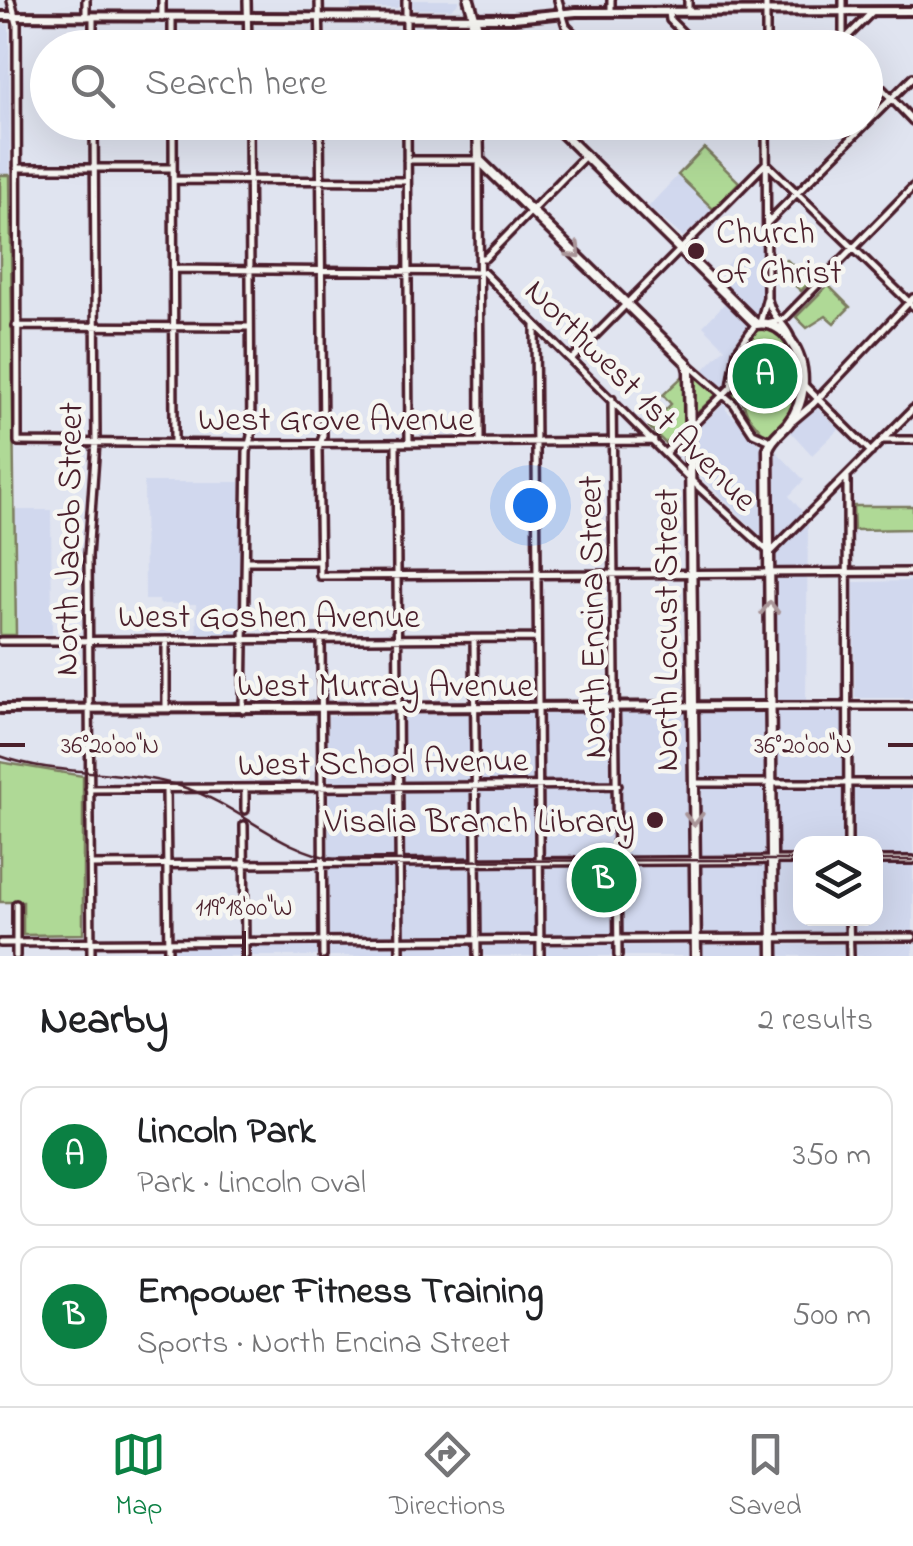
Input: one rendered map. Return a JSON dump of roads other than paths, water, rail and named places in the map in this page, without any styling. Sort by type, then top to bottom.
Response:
[{"type":"main road","points":[[469,0],[478,30]]},
{"type":"main road","points":[[0,16],[529,18],[610,11],[913,11]]},
{"type":"main road","points":[[471,30],[474,18]]},
{"type":"main road","points":[[478,140],[479,160],[687,363]]},
{"type":"main road","points":[[568,140],[760,324],[783,332],[802,367],[798,406],[771,441],[768,456],[773,956]]},
{"type":"main road","name":"North Locust Street","points":[[687,363],[692,480],[696,956]]},
{"type":"main road","name":"West Murray Avenue","points":[[0,709],[771,706]]},
{"type":"street","points":[[11,0],[17,24],[16,326],[250,327]]},
{"type":"street","points":[[86,0],[92,30]]},
{"type":"street","points":[[162,0],[162,18]]},
{"type":"street","points":[[247,0],[248,30]]},
{"type":"street","points":[[319,30],[320,0]]},
{"type":"street","points":[[406,0],[406,30]]},
{"type":"street","points":[[558,0],[570,30]]},
{"type":"street","points":[[610,0],[610,11]]},
{"type":"street","points":[[688,0],[688,11]]},
{"type":"street","points":[[766,0],[766,30]]},
{"type":"street","points":[[842,30],[844,0]]},
{"type":"street","points":[[668,11],[670,20],[680,30]]},
{"type":"street","points":[[855,30],[872,12]]},
{"type":"street","points":[[172,18],[172,30]]},
{"type":"street","points":[[883,107],[913,77]]},
{"type":"street","points":[[883,90],[913,120]]},
{"type":"street","name":"North Jacob Street","points":[[90,956],[88,538],[96,442],[94,140]]},
{"type":"street","points":[[172,140],[174,443]]},
{"type":"street","points":[[243,710],[251,436],[249,140]]},
{"type":"street","points":[[320,140],[320,576],[913,572]]},
{"type":"street","points":[[407,140],[409,443]]},
{"type":"street","points":[[766,140],[768,298],[772,315],[782,322],[792,343]]},
{"type":"street","points":[[767,223],[851,140]]},
{"type":"street","points":[[480,258],[485,258],[585,157]]},
{"type":"street","points":[[407,160],[479,160],[480,442]]},
{"type":"street","points":[[766,163],[912,302],[802,416],[787,424]]},
{"type":"street","points":[[572,359],[766,163]]},
{"type":"street","points":[[16,168],[173,168]]},
{"type":"street","points":[[173,180],[407,181]]},
{"type":"street","points":[[760,324],[782,322],[913,188]]},
{"type":"street","points":[[174,269],[480,272]]},
{"type":"street","name":"Northwest 1st Avenue","points":[[480,272],[770,553]]},
{"type":"street","points":[[666,452],[733,383],[737,351],[760,324],[768,298]]},
{"type":"street","points":[[535,324],[540,956]]},
{"type":"street","name":"West Grove Avenue","points":[[16,326],[18,442],[654,441]]},
{"type":"street","points":[[687,363],[724,396],[753,432],[771,441]]},
{"type":"street","points":[[803,384],[871,452]]},
{"type":"street","name":"North Encina Street","points":[[612,398],[618,956]]},
{"type":"street","points":[[770,553],[913,409]]},
{"type":"street","points":[[883,440],[913,440]]},
{"type":"street","points":[[396,443],[400,956]]},
{"type":"street","points":[[847,476],[848,836]]},
{"type":"street","points":[[246,562],[319,561]]},
{"type":"street","name":"West Goshen Avenue","points":[[0,641],[538,638]]},
{"type":"street","points":[[166,640],[166,710]]},
{"type":"street","points":[[321,640],[323,956]]},
{"type":"street","points":[[474,640],[477,956]]},
{"type":"street","points":[[771,706],[913,706]]},
{"type":"street","points":[[694,784],[913,783]]},
{"type":"street","name":"West School Avenue","points":[[89,789],[618,785]]},
{"type":"street","points":[[245,787],[245,810]]},
{"type":"street","points":[[166,788],[168,956]]},
{"type":"street","points":[[244,825],[246,956]]},
{"type":"street","points":[[90,864],[793,860]]},
{"type":"street","points":[[883,860],[913,860]]},
{"type":"street","points":[[16,904],[16,956]]},
{"type":"street","points":[[849,926],[850,956]]},
{"type":"street","points":[[0,943],[913,937]]},
{"type":"railway","points":[[0,756],[45,767],[138,777],[183,787],[224,805],[297,847],[342,861],[793,860]]},
{"type":"railway","points":[[883,860],[913,860]]},
{"type":"place","name":"Church of Christ","points":[[696,251]]},
{"type":"place","name":"Lincoln Park","points":[[765,376]]},
{"type":"place","name":"Visalia Branch Library","points":[[655,820]]},
{"type":"place","name":"Empower Fitness Training","points":[[604,880]]}]
